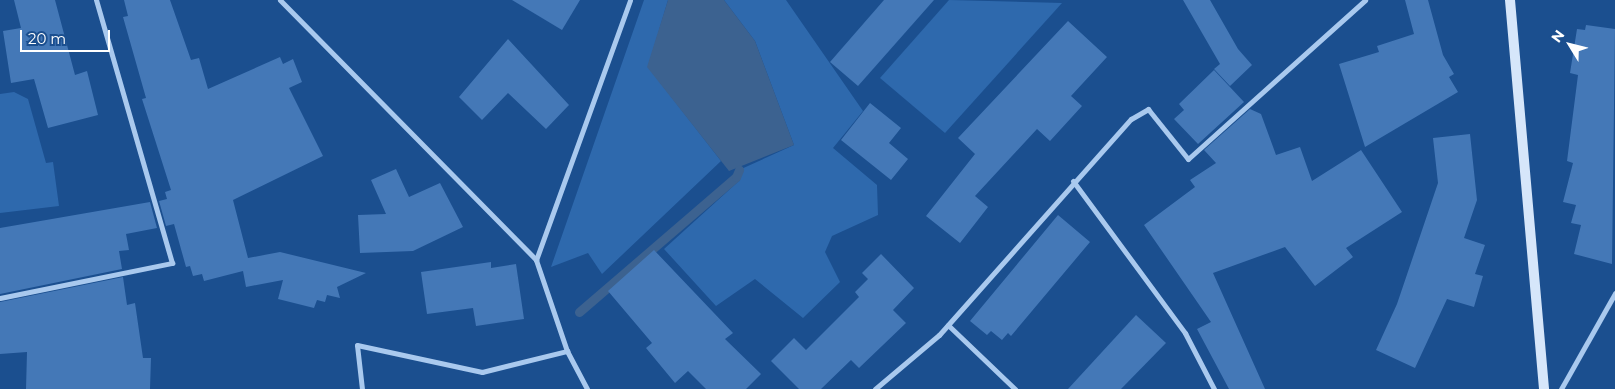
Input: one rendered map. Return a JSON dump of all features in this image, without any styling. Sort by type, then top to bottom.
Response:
[{"type":"street","points":[[0,298],[172,264],[96,0]]},
{"type":"street","points":[[280,0],[536,260],[567,351],[587,389]]},
{"type":"street","points":[[536,260],[630,0]]},
{"type":"street","points":[[875,389],[948,325],[1073,181],[1131,119],[1148,109],[1188,159],[1365,0]]},
{"type":"street","points":[[1510,0],[1544,389]]},
{"type":"street","points":[[1073,181],[1185,333],[1214,389]]},
{"type":"street","points":[[1561,389],[1615,293]]},
{"type":"street","points":[[948,325],[1015,389]]},
{"type":"street","points":[[362,389],[357,345],[482,372],[567,351]]},
{"type":"shaded area","points":[[644,0],[668,0],[648,67],[721,161],[602,274],[588,253],[551,267]]},
{"type":"shaded area","points":[[668,0],[724,0],[755,41],[794,145],[729,171],[647,67]]},
{"type":"shaded area","points":[[724,0],[786,0],[863,111],[833,148],[877,185],[878,215],[832,236],[825,252],[840,282],[803,318],[755,279],[716,306],[664,249],[740,180],[739,170],[794,145],[755,41]]},
{"type":"shaded area","points":[[949,0],[1062,3],[945,133],[880,78]]},
{"type":"shaded area","points":[[14,92],[28,99],[46,163],[53,162],[59,206],[0,213],[0,94]]},
{"type":"building","points":[[14,0],[55,0],[75,75],[87,71],[98,115],[48,128],[34,79],[11,83],[3,31],[21,28]]},
{"type":"building","points":[[124,0],[170,0],[191,60],[199,58],[208,89],[280,57],[283,64],[293,59],[302,82],[289,88],[323,156],[233,200],[248,258],[280,252],[366,273],[337,287],[340,298],[327,295],[325,302],[317,300],[314,308],[278,299],[283,280],[246,287],[243,271],[204,281],[202,274],[193,276],[190,266],[186,267],[174,224],[166,226],[159,201],[167,199],[165,192],[171,190],[142,99],[146,98],[123,17],[128,16]]},
{"type":"building","points":[[512,0],[580,0],[562,30]]},
{"type":"building","points":[[884,0],[934,0],[858,86],[830,62]]},
{"type":"building","points":[[1183,0],[1210,0],[1238,49],[1252,65],[1230,86],[1214,69],[1220,64]]},
{"type":"building","points":[[1405,0],[1428,0],[1443,55],[1454,74],[1449,77],[1458,92],[1365,147],[1339,64],[1379,52],[1377,46],[1414,34]]},
{"type":"building","points":[[1068,21],[1107,57],[1071,96],[1082,106],[1050,141],[1037,129],[975,196],[988,207],[960,243],[926,216],[975,154],[958,138]]},
{"type":"building","points":[[1586,25],[1615,29],[1612,264],[1574,254],[1581,225],[1571,223],[1576,205],[1563,202],[1573,163],[1567,161],[1578,75],[1570,73],[1577,29],[1585,30]]},
{"type":"building","points":[[508,39],[569,105],[546,129],[508,93],[482,120],[459,97]]},
{"type":"building","points":[[1214,70],[1244,102],[1198,144],[1174,119],[1184,110],[1179,104]]},
{"type":"building","points":[[870,103],[901,128],[889,143],[908,159],[891,180],[841,140]]},
{"type":"building","points":[[1250,109],[1261,114],[1276,155],[1300,147],[1312,181],[1361,150],[1402,212],[1346,248],[1353,257],[1315,286],[1285,247],[1213,273],[1265,389],[1229,389],[1197,329],[1211,322],[1144,225],[1195,187],[1190,180],[1216,163],[1204,150]]},
{"type":"building","points":[[1470,134],[1477,200],[1464,238],[1485,245],[1475,274],[1483,276],[1474,307],[1447,299],[1415,368],[1376,350],[1397,304],[1438,183],[1433,138]]},
{"type":"building","points":[[396,169],[409,197],[440,183],[463,227],[413,251],[360,253],[358,215],[386,214],[371,180]]},
{"type":"building","points":[[150,202],[157,228],[126,234],[129,250],[119,251],[122,269],[0,294],[0,228]]},
{"type":"building","points":[[1058,215],[1090,242],[1011,336],[1008,333],[1002,340],[991,331],[987,335],[970,321]]},
{"type":"building","points":[[654,250],[733,333],[725,339],[761,374],[746,389],[706,389],[688,371],[675,383],[646,348],[652,343],[608,291]]},
{"type":"building","points":[[881,254],[914,288],[893,310],[906,323],[859,368],[851,360],[821,389],[799,389],[771,361],[794,338],[806,350],[859,297],[855,292],[868,279],[862,273]]},
{"type":"building","points":[[491,262],[491,268],[516,264],[524,319],[476,326],[473,308],[427,314],[421,272]]},
{"type":"building","points":[[123,277],[127,305],[135,303],[143,358],[151,358],[150,389],[26,389],[27,352],[0,354],[0,302]]},
{"type":"building","points":[[1136,315],[1166,343],[1121,389],[1068,389]]},
{"type":"waterway","points":[[579,312],[736,177],[739,170]]}]
